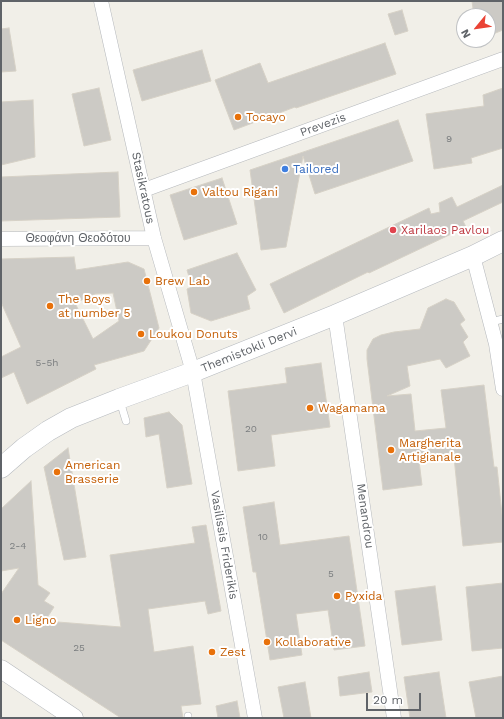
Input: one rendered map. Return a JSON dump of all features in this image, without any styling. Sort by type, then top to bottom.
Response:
[{"type":"main road","name":"Themistokli Dervi","points":[[1,468],[24,448],[48,431],[71,418],[193,372],[335,315],[473,256],[503,241]]},
{"type":"street","name":"Stasikratous","points":[[101,1],[154,238],[193,372]]},
{"type":"street","name":"Prevezis","points":[[144,190],[503,59]]},
{"type":"street","name":"Θεοφάνη Θεοδότου","points":[[1,239],[154,238]]},
{"type":"street","points":[[473,256],[497,320],[496,344],[503,389]]},
{"type":"street","name":"Menandrou","points":[[335,315],[394,718]]},
{"type":"street","name":"Vasilissis Friderikis","points":[[193,372],[254,718]]},
{"type":"street","points":[[1,669],[74,718]]},
{"type":"lane","points":[[119,399],[126,421]]},
{"type":"building","points":[[472,1],[503,1],[503,30],[496,33],[496,8],[473,8]]},
{"type":"building","points":[[402,10],[408,31],[395,35],[388,14]]},
{"type":"building","points":[[9,28],[16,71],[1,72],[1,29]]},
{"type":"building","points":[[385,43],[396,74],[296,108],[295,107],[234,130],[215,80],[260,63],[268,83]]},
{"type":"building","points":[[202,50],[211,81],[142,101],[133,70]]},
{"type":"building","points":[[99,88],[111,140],[84,146],[72,94]]},
{"type":"building","points":[[503,88],[503,148],[471,158],[472,163],[434,169],[426,114],[484,106],[483,95]]},
{"type":"building","points":[[33,100],[35,157],[1,165],[1,102]]},
{"type":"building","points":[[398,120],[413,161],[315,194],[303,156],[286,247],[261,250],[250,170]]},
{"type":"building","points":[[118,172],[120,217],[1,221],[1,177]]},
{"type":"building","points":[[222,178],[237,224],[184,240],[170,195]]},
{"type":"building","points":[[503,185],[503,202],[463,221],[466,227],[284,313],[270,284],[429,208],[431,214],[440,212],[439,203],[452,197],[457,207]]},
{"type":"building","points":[[237,253],[256,290],[247,296],[250,309],[211,321],[191,313],[187,289],[192,287],[187,270]]},
{"type":"building","points":[[74,257],[76,270],[128,262],[144,269],[159,328],[144,351],[94,365],[96,369],[27,404],[14,372],[1,378],[1,357],[21,347],[1,302],[1,259]],"holes":[[[113,293],[119,321],[93,339],[75,303],[95,294]]]},
{"type":"building","points":[[446,299],[454,302],[465,320],[460,324],[468,337],[463,342],[470,356],[446,368],[440,359],[407,366],[410,386],[387,396],[411,394],[415,431],[446,428],[441,390],[484,385],[494,467],[497,467],[503,524],[503,542],[463,546],[454,457],[419,461],[422,485],[383,490],[367,350],[373,339],[381,335],[420,329],[428,308]]},
{"type":"building","points":[[321,363],[330,427],[271,435],[275,466],[238,471],[228,391],[287,383],[285,368]]},
{"type":"building","points":[[169,412],[182,425],[192,484],[167,488],[159,434],[146,437],[144,418]]},
{"type":"building","points":[[68,448],[86,557],[64,560],[44,467]]},
{"type":"building","points":[[31,481],[38,585],[50,593],[44,601],[54,607],[45,621],[121,627],[110,555],[195,543],[192,527],[206,525],[221,611],[208,614],[205,601],[148,609],[154,652],[193,646],[201,704],[181,706],[183,718],[121,718],[1,640],[1,594],[19,568],[1,571],[1,509]]},
{"type":"building","points":[[274,502],[280,545],[349,536],[365,646],[334,650],[328,610],[296,614],[302,655],[270,660],[256,572],[253,572],[243,507]]},
{"type":"building","points":[[503,583],[503,648],[472,651],[466,587]]},
{"type":"building","points":[[435,586],[442,640],[402,645],[395,591]]},
{"type":"building","points":[[369,672],[372,692],[340,696],[338,677]]},
{"type":"building","points":[[439,672],[446,718],[410,718],[404,677]]},
{"type":"building","points":[[503,676],[503,718],[476,718],[469,682]]},
{"type":"building","points":[[305,682],[311,718],[284,718],[278,687]]},
{"type":"building","points":[[237,701],[240,718],[218,718],[216,706]]},
{"type":"place","name":"Tocayo","points":[[238,117]]},
{"type":"place","name":"Tailored","points":[[285,169]]},
{"type":"place","name":"Valtou Rigani","points":[[194,192]]},
{"type":"place","name":"Xarilaos Pavlou","points":[[393,230]]},
{"type":"place","name":"Brew Lab","points":[[147,281]]},
{"type":"place","name":"The Boys at number 5","points":[[50,306]]},
{"type":"place","name":"Loukou Donuts","points":[[141,334]]},
{"type":"place","name":"Wagamama","points":[[310,408]]},
{"type":"place","name":"Margherita Artigianale","points":[[391,450]]},
{"type":"place","name":"American Brasserie","points":[[57,472]]},
{"type":"place","name":"Pyxida","points":[[337,596]]},
{"type":"place","name":"Ligno","points":[[17,620]]},
{"type":"place","name":"Kollaborative","points":[[267,642]]},
{"type":"place","name":"Zest","points":[[212,652]]}]
